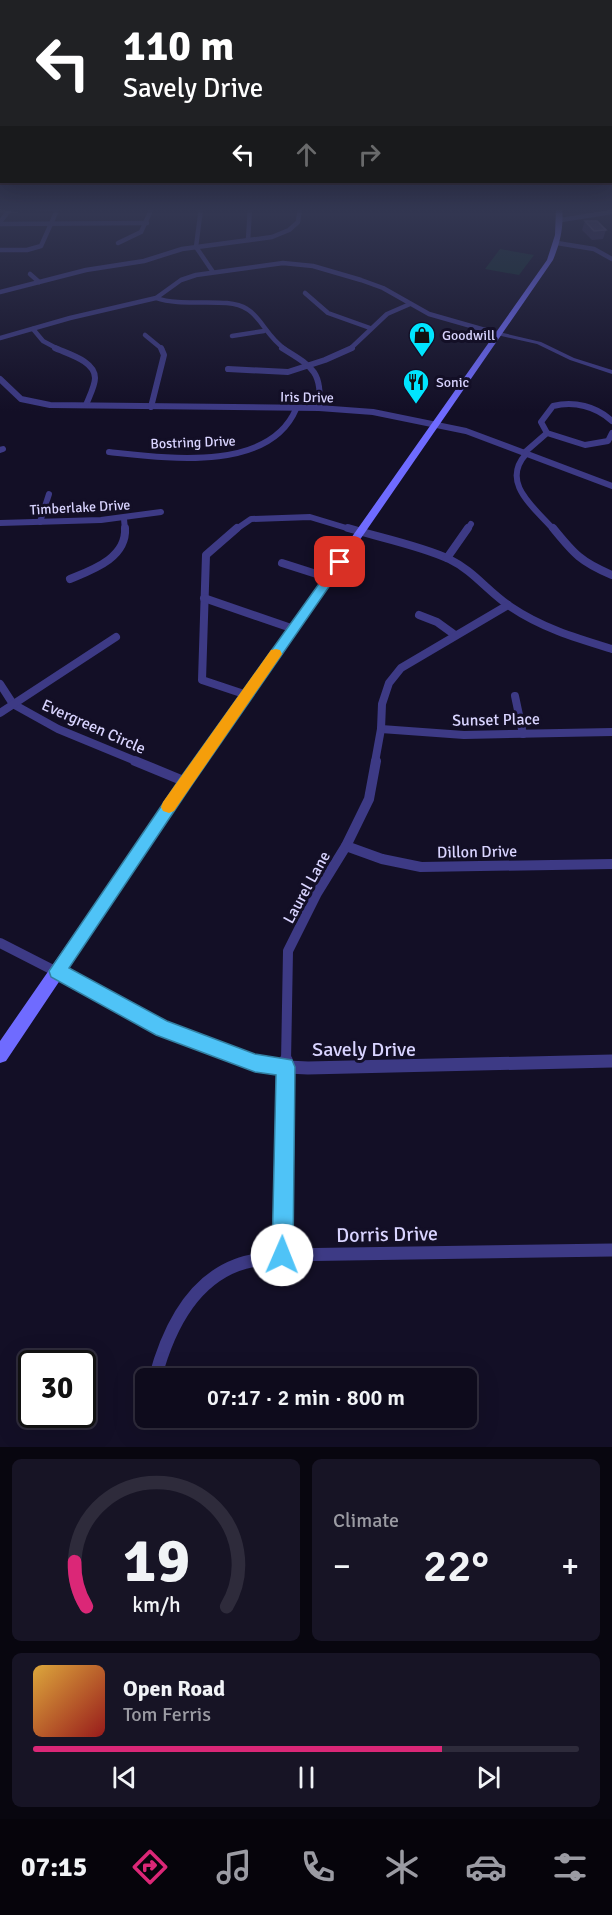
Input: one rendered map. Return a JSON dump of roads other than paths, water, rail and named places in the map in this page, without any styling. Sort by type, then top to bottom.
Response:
[{"type":"main road","points":[[0,1055],[246,695],[539,276]]},
{"type":"street","points":[[33,276],[39,282]]},
{"type":"street","points":[[0,292],[64,276]]},
{"type":"street","points":[[0,338],[156,298],[181,280],[199,276]]},
{"type":"street","points":[[343,276],[383,288],[410,304],[454,322],[539,343],[583,363],[612,372]]},
{"type":"street","points":[[305,293],[328,313],[370,328]]},
{"type":"street","points":[[156,298],[176,305],[239,305],[253,312],[264,332],[317,374],[321,384],[319,408]]},
{"type":"street","points":[[228,369],[288,372],[308,366],[351,349],[370,328],[387,314],[410,304]]},
{"type":"street","points":[[33,329],[42,342],[71,353],[92,368],[95,378],[86,405]]},
{"type":"street","points":[[232,336],[264,332]]},
{"type":"street","points":[[145,335],[161,348],[164,355],[151,407]]},
{"type":"street","name":"Iris Drive","points":[[0,379],[17,399],[29,403],[151,407],[319,408],[373,412],[436,423],[466,431],[612,486]]},
{"type":"street","points":[[612,421],[598,411],[574,404],[562,404],[548,410],[542,424],[548,433],[589,446],[608,441],[612,433]]},
{"type":"street","name":"Bostring Drive","points":[[109,452],[158,456],[246,451],[265,444],[283,431],[296,409]]},
{"type":"street","points":[[548,433],[516,465],[514,476],[518,486],[576,556],[587,565],[612,575]]},
{"type":"street","points":[[40,522],[49,495]]},
{"type":"street","name":"Timberlake Drive","points":[[0,523],[124,519],[161,512]]},
{"type":"street","points":[[246,695],[202,680],[204,598],[206,555],[235,529],[251,519],[310,517],[447,558],[471,570],[508,605],[552,630],[612,649]]},
{"type":"street","points":[[70,579],[111,558],[125,541],[124,519]]},
{"type":"street","points":[[447,558],[471,524]]},
{"type":"street","points":[[282,564],[329,578]]},
{"type":"street","points":[[204,598],[294,628]]},
{"type":"street","name":"Laurel Lane","points":[[282,1255],[288,951],[316,893],[346,846],[369,799],[381,729],[382,704],[389,683],[401,668],[508,605]]},
{"type":"street","points":[[419,615],[437,622],[455,635]]},
{"type":"street","points":[[0,713],[116,637]]},
{"type":"street","points":[[0,684],[12,704]]},
{"type":"street","points":[[515,696],[523,734]]},
{"type":"street","name":"Evergreen Circle","points":[[12,704],[58,729],[186,782]]},
{"type":"street","name":"Sunset Place","points":[[381,729],[464,735],[612,732]]},
{"type":"street","name":"Dillon Drive","points":[[346,846],[382,859],[421,867],[612,864]]},
{"type":"street","name":"Savely Drive","points":[[0,943],[162,1028],[255,1063],[285,1067],[452,1066],[612,1061]]},
{"type":"street","name":"Dorris Drive","points":[[157,1368],[160,1355],[177,1319],[204,1284],[233,1266],[282,1255],[612,1250]]},
{"type":"place","name":"Goodwill","points":[[422,358]]},
{"type":"place","name":"Sonic","points":[[416,405]]}]
